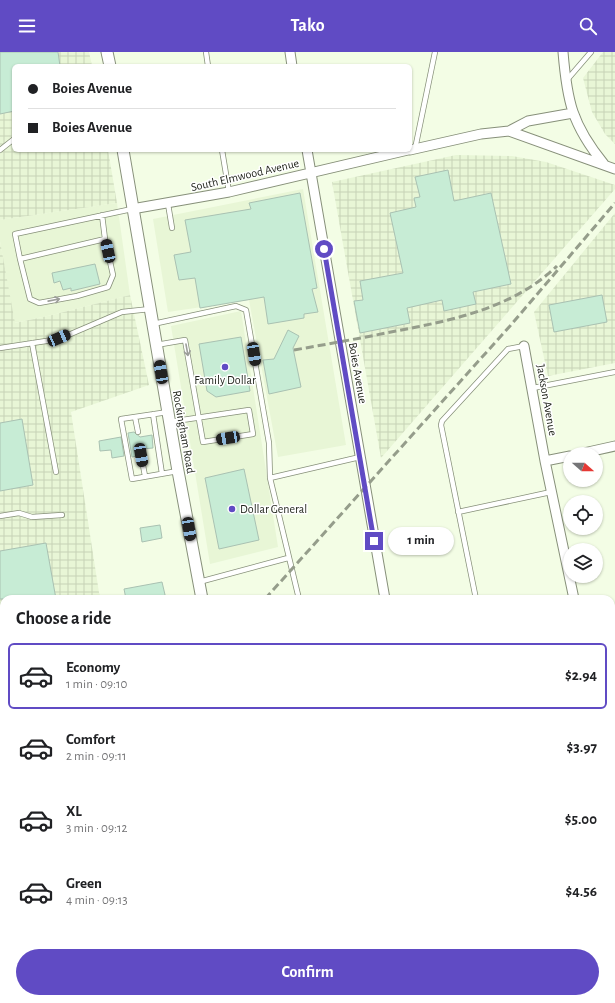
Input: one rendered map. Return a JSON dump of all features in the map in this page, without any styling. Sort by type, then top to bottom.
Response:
[{"type":"street","points":[[107,52],[110,64]]},
{"type":"street","points":[[290,52],[292,64]]},
{"type":"street","points":[[563,52],[566,82],[574,113],[587,143],[604,164]]},
{"type":"street","points":[[509,131],[528,121],[574,113]]},
{"type":"street","name":"South Elmwood Avenue","points":[[412,149],[481,134],[509,131],[615,169]]},
{"type":"street","name":"Rockingham Road","points":[[123,152],[152,324],[201,595]]},
{"type":"street","name":"Boies Avenue","points":[[307,152],[384,595]]},
{"type":"street","name":"South Elmwood Avenue","points":[[132,209],[168,204],[229,192],[398,152]]},
{"type":"street","name":"Jackson Avenue","points":[[524,346],[533,388],[551,492],[573,595]]},
{"type":"street","points":[[603,449],[615,446]]},
{"type":"street","points":[[545,461],[563,457]]},
{"type":"lane","points":[[206,52],[208,64]]},
{"type":"lane","points":[[412,145],[435,52]]},
{"type":"lane","points":[[566,82],[591,52]]},
{"type":"lane","points":[[0,150],[12,141]]},
{"type":"lane","points":[[222,152],[229,192]]},
{"type":"lane","points":[[168,204],[172,228]]},
{"type":"lane","points":[[102,215],[105,239],[113,275],[108,287],[77,296],[39,303],[30,299],[15,234],[102,215],[132,209]]},
{"type":"lane","points":[[20,259],[105,239]]},
{"type":"lane","points":[[152,324],[236,306],[246,310],[268,443],[270,478],[298,595]]},
{"type":"lane","points":[[0,348],[59,338],[122,312],[150,310]]},
{"type":"lane","points":[[156,345],[185,340],[200,418],[204,442],[253,434],[249,410],[200,418],[169,417],[152,414],[122,419],[132,478],[178,471]]},
{"type":"lane","points":[[32,343],[56,472]]},
{"type":"lane","points":[[475,595],[441,425],[442,421],[508,349],[524,346]]},
{"type":"lane","points":[[533,388],[615,372]]},
{"type":"lane","points":[[152,414],[162,474]]},
{"type":"lane","points":[[135,417],[138,432]]},
{"type":"lane","points":[[141,455],[145,476]]},
{"type":"lane","points":[[270,478],[360,457]]},
{"type":"lane","points":[[458,512],[551,492]]},
{"type":"lane","points":[[0,516],[19,513],[32,517],[62,515]]},
{"type":"lane","points":[[199,582],[288,558]]},
{"type":"shaded area","points":[[0,52],[89,52],[92,64],[12,64],[12,152],[108,152],[117,203],[0,220]]},
{"type":"shaded area","points":[[603,52],[615,52],[615,144],[605,134],[592,112],[583,78]]},
{"type":"shaded area","points":[[456,155],[512,156],[546,162],[615,185],[615,189],[381,458],[332,182]]},
{"type":"shaded area","points":[[303,189],[346,445],[278,457],[249,300],[168,312],[153,219]]},
{"type":"shaded area","points":[[117,203],[130,295],[14,323],[0,241],[0,220]]},
{"type":"shaded area","points":[[615,213],[615,363],[548,376],[534,312]]},
{"type":"shaded area","points":[[0,241],[15,323],[130,295],[149,385],[71,412],[99,595],[0,595]]},
{"type":"shaded area","points":[[241,311],[278,547],[210,564],[171,326]]},
{"type":"building","points":[[0,52],[58,52],[60,64],[12,64],[12,111],[0,114]]},
{"type":"building","points":[[448,170],[454,201],[491,193],[511,284],[473,292],[476,304],[444,311],[442,300],[407,308],[410,323],[360,333],[354,301],[363,300],[360,281],[403,273],[390,213],[416,207],[414,198],[420,197],[415,177]]},
{"type":"building","points":[[300,193],[317,288],[312,289],[318,312],[304,314],[304,318],[268,324],[264,297],[200,308],[195,278],[179,280],[174,255],[191,252],[185,220],[251,209],[249,203]]},
{"type":"building","points":[[95,264],[100,284],[71,291],[71,288],[63,290],[60,281],[54,283],[52,273]]},
{"type":"building","points":[[602,295],[607,322],[554,332],[549,305]]},
{"type":"building","points":[[288,330],[299,336],[293,348],[301,387],[269,394],[263,360],[274,359]]},
{"type":"building","name":"Family Dollar","points":[[241,337],[250,391],[216,397],[207,391],[199,344]]},
{"type":"building","points":[[22,419],[33,485],[0,491],[0,423]]},
{"type":"building","points":[[134,432],[140,437],[152,435],[153,448],[142,449],[143,452],[139,452],[137,456],[132,457],[128,433]]},
{"type":"building","points":[[121,437],[124,456],[112,458],[111,450],[100,451],[99,441]]},
{"type":"building","name":"Dollar General","points":[[244,469],[259,540],[219,549],[205,478]]},
{"type":"building","points":[[160,525],[162,538],[142,542],[140,528]]},
{"type":"building","points":[[46,543],[55,595],[0,595],[0,551]]},
{"type":"building","points":[[162,582],[165,595],[125,595],[124,589]]},
{"type":"railway","points":[[269,595],[510,326],[615,203]]},
{"type":"railway","points":[[294,350],[358,339],[461,317],[502,302],[521,292],[540,280],[557,266]]},
{"type":"place","name":"Family Dollar","points":[[225,367]]},
{"type":"place","name":"Dollar General","points":[[232,509]]},
{"type":"route","points":[[324,249],[374,541]]}]
